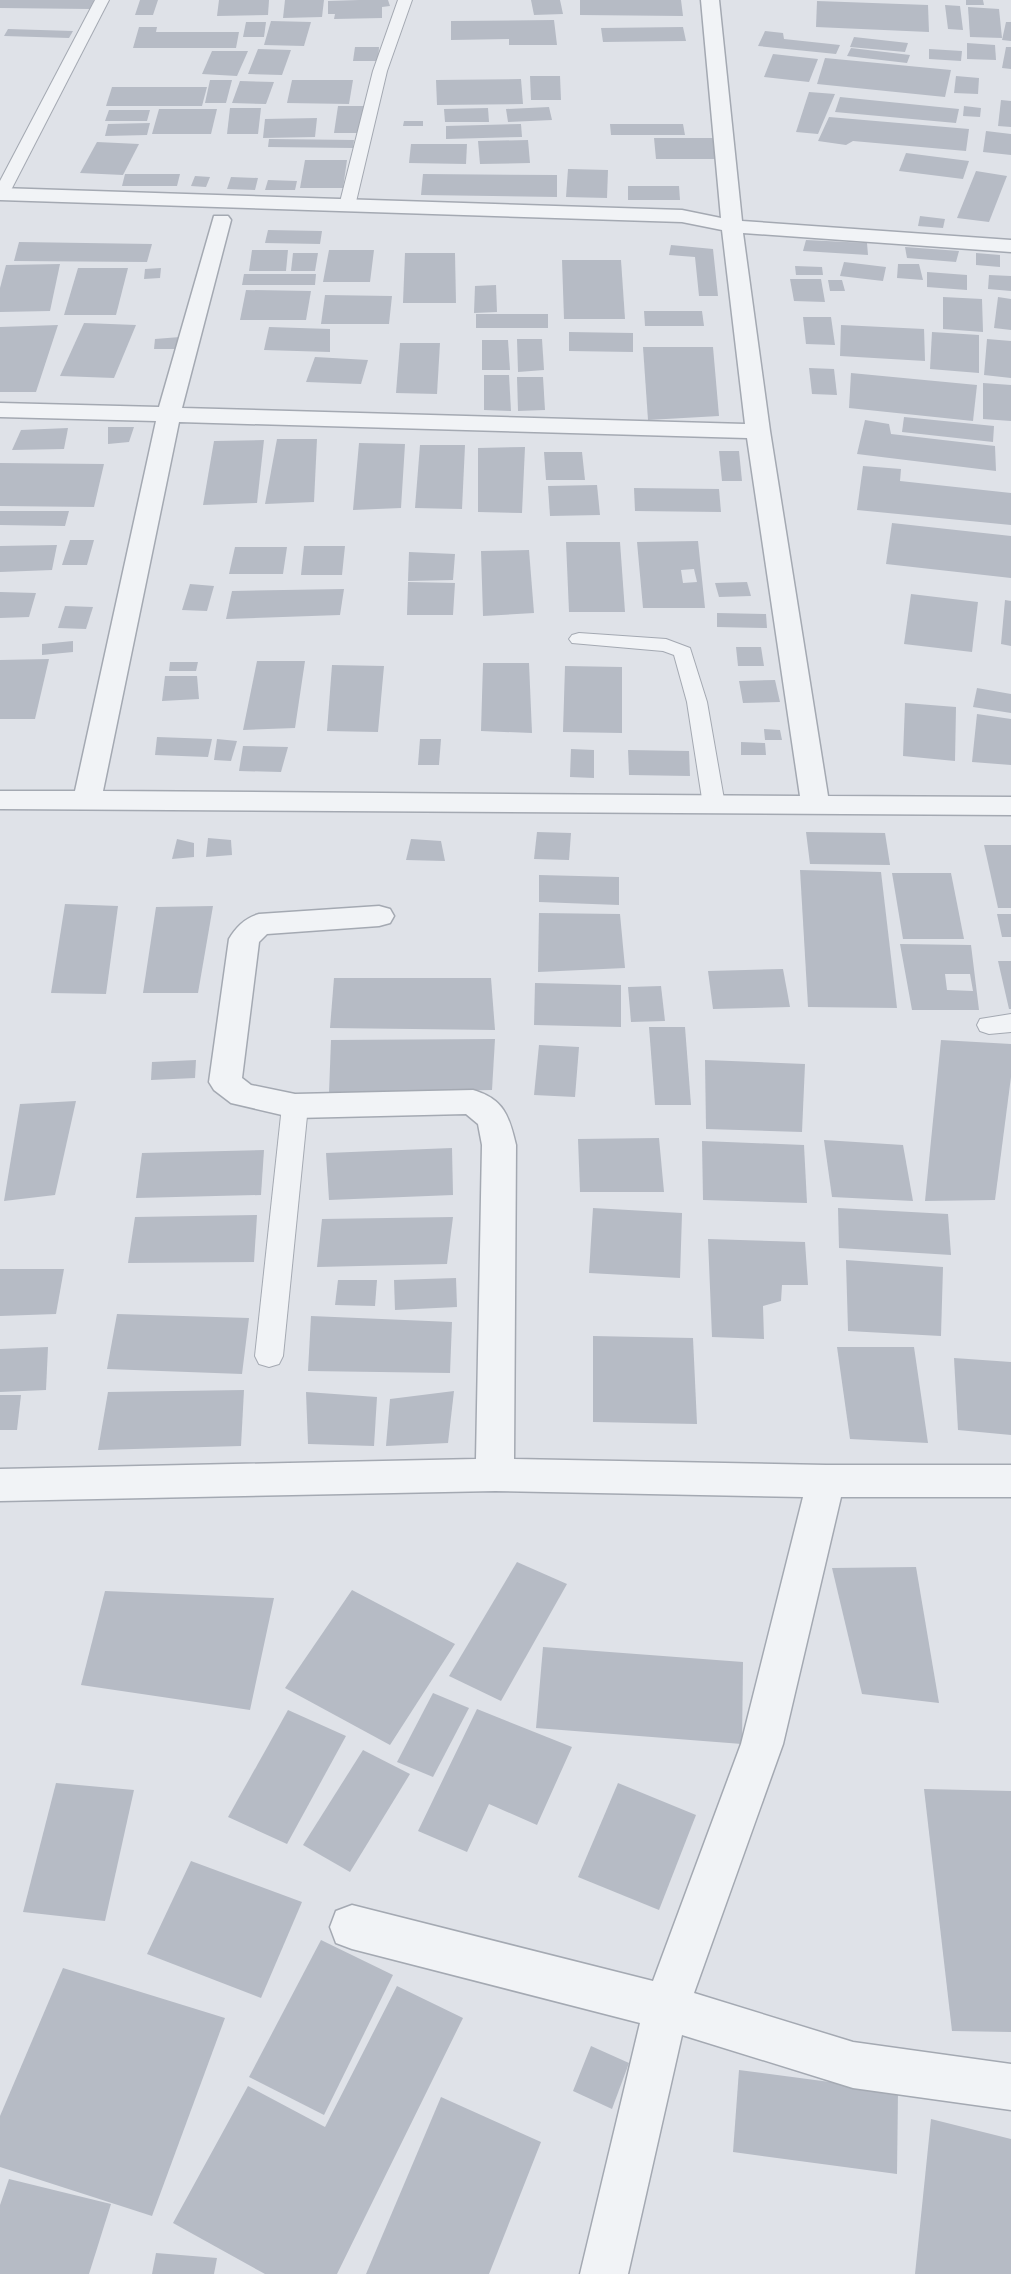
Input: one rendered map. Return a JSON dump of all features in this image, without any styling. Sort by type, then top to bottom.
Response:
[{"type":"street","points":[[710,0],[732,226],[758,431],[815,803]]},
{"type":"street","points":[[1,194],[682,216],[732,226],[1011,246]]},
{"type":"street","points":[[128,218],[254,222]]},
{"type":"street","points":[[87,800],[169,413],[221,220]]},
{"type":"street","points":[[531,231],[683,235],[732,226]]},
{"type":"street","points":[[0,410],[758,431]]},
{"type":"street","points":[[0,800],[714,805],[815,803],[1011,806]]},
{"type":"street","points":[[379,916],[260,924],[244,939],[225,1082],[242,1095],[296,1106],[473,1102],[493,1118],[499,1145],[495,1475]]},
{"type":"street","points":[[0,1485],[495,1475],[826,1481],[1011,1481]]},
{"type":"street","points":[[604,2274],[666,2007],[762,1743],[826,1481]]},
{"type":"street","points":[[352,1927],[666,2007],[854,2064],[1011,2087]]},
{"type":"lane","points":[[1,194],[102,0]]},
{"type":"lane","points":[[347,206],[380,71],[405,0]]},
{"type":"lane","points":[[579,639],[666,645],[683,652],[697,702],[714,805]]},
{"type":"lane","points":[[269,1356],[296,1106]]},
{"type":"building","points":[[0,0],[94,0],[90,9],[0,8]]},
{"type":"building","points":[[140,0],[158,0],[153,15],[135,15]]},
{"type":"building","points":[[219,0],[269,0],[268,15],[217,16]]},
{"type":"building","points":[[285,0],[324,0],[322,17],[283,18]]},
{"type":"building","points":[[388,0],[390,6],[382,7],[382,18],[334,19],[335,14],[328,14],[328,1]]},
{"type":"building","points":[[531,0],[560,0],[563,14],[534,15]]},
{"type":"building","points":[[580,0],[681,0],[683,16],[580,15]]},
{"type":"building","points":[[966,0],[983,0],[984,5],[966,5]]},
{"type":"building","points":[[817,1],[928,5],[929,32],[816,27]]},
{"type":"building","points":[[945,5],[960,6],[963,30],[948,29]]},
{"type":"building","points":[[968,7],[999,9],[1002,38],[970,37]]},
{"type":"building","points":[[554,20],[557,45],[509,45],[509,39],[451,40],[451,21]]},
{"type":"building","points":[[271,21],[311,22],[304,46],[264,45]]},
{"type":"building","points":[[246,22],[266,22],[264,37],[243,37]]},
{"type":"building","points":[[1006,22],[1011,22],[1011,41],[1002,40]]},
{"type":"building","points":[[139,27],[157,27],[156,32],[239,32],[236,48],[133,48]]},
{"type":"building","points":[[683,27],[686,41],[603,42],[601,28]]},
{"type":"building","points":[[8,29],[73,31],[69,38],[4,36]]},
{"type":"building","points":[[765,31],[783,33],[784,39],[840,45],[836,54],[758,46]]},
{"type":"building","points":[[854,37],[908,43],[905,52],[850,47]]},
{"type":"building","points":[[967,43],[995,45],[996,60],[967,59]]},
{"type":"building","points":[[355,47],[379,47],[378,61],[353,61]]},
{"type":"building","points":[[1006,47],[1011,47],[1011,69],[1002,68]]},
{"type":"building","points":[[851,48],[910,55],[907,63],[847,56]]},
{"type":"building","points":[[258,49],[291,50],[282,75],[248,74]]},
{"type":"building","points":[[929,49],[962,51],[961,61],[929,59]]},
{"type":"building","points":[[212,51],[248,51],[237,76],[202,74]]},
{"type":"building","points":[[773,54],[818,59],[809,82],[764,77]]},
{"type":"building","points":[[825,58],[951,70],[945,97],[817,84]]},
{"type":"building","points":[[530,76],[560,76],[561,100],[531,100]]},
{"type":"building","points":[[956,76],[979,78],[978,94],[954,93]]},
{"type":"building","points":[[521,79],[523,104],[437,105],[436,80]]},
{"type":"building","points":[[210,80],[232,80],[226,103],[205,103]]},
{"type":"building","points":[[292,80],[353,80],[349,104],[287,103]]},
{"type":"building","points":[[240,81],[274,82],[266,104],[232,103]]},
{"type":"building","points":[[112,87],[207,87],[202,106],[106,106]]},
{"type":"building","points":[[809,92],[835,94],[818,134],[796,132]]},
{"type":"building","points":[[840,97],[959,109],[956,123],[835,112]]},
{"type":"building","points":[[1001,100],[1011,101],[1011,127],[998,126]]},
{"type":"building","points":[[338,106],[364,106],[361,133],[334,133]]},
{"type":"building","points":[[964,106],[981,108],[980,117],[963,116]]},
{"type":"building","points":[[549,107],[552,120],[508,122],[506,109]]},
{"type":"building","points":[[230,108],[261,108],[258,134],[227,134]]},
{"type":"building","points":[[488,108],[489,122],[445,122],[444,109]]},
{"type":"building","points":[[159,109],[217,109],[211,134],[152,134]]},
{"type":"building","points":[[109,110],[150,110],[147,121],[105,121]]},
{"type":"building","points":[[829,117],[969,129],[966,151],[853,141],[846,145],[818,141]]},
{"type":"building","points":[[317,118],[315,137],[263,138],[265,119]]},
{"type":"building","points":[[404,121],[423,121],[423,126],[403,126]]},
{"type":"building","points":[[150,123],[147,135],[105,136],[108,124]]},
{"type":"building","points":[[521,124],[522,137],[446,139],[446,126]]},
{"type":"building","points":[[610,124],[683,124],[685,135],[611,135]]},
{"type":"building","points":[[986,131],[1011,134],[1011,155],[983,152]]},
{"type":"building","points":[[654,138],[718,138],[720,159],[656,159]]},
{"type":"building","points":[[269,139],[354,140],[353,148],[268,147]]},
{"type":"building","points":[[528,140],[530,163],[480,164],[478,141]]},
{"type":"building","points":[[97,142],[139,144],[123,175],[80,173]]},
{"type":"building","points":[[411,144],[467,144],[466,164],[409,163]]},
{"type":"building","points":[[906,153],[969,161],[963,179],[899,171]]},
{"type":"building","points":[[305,160],[347,160],[343,188],[300,188]]},
{"type":"building","points":[[568,169],[608,170],[607,198],[566,197]]},
{"type":"building","points":[[976,171],[1007,176],[989,222],[957,218]]},
{"type":"building","points":[[125,174],[180,174],[177,186],[122,186]]},
{"type":"building","points":[[423,174],[557,175],[557,197],[421,195]]},
{"type":"building","points":[[195,176],[210,177],[206,187],[191,186]]},
{"type":"building","points":[[231,177],[258,178],[255,190],[227,189]]},
{"type":"building","points":[[268,180],[297,181],[295,190],[265,190]]},
{"type":"building","points":[[628,186],[679,186],[680,200],[628,200]]},
{"type":"building","points":[[920,216],[945,219],[943,228],[918,226]]},
{"type":"building","points":[[268,230],[322,231],[320,244],[265,243]]},
{"type":"building","points":[[806,240],[867,243],[868,255],[803,251]]},
{"type":"building","points":[[19,242],[152,244],[147,262],[14,261]]},
{"type":"building","points":[[671,245],[713,249],[718,296],[699,296],[695,257],[669,255]]},
{"type":"building","points":[[905,247],[959,251],[956,262],[907,258]]},
{"type":"building","points":[[252,250],[288,250],[286,271],[249,271]]},
{"type":"building","points":[[329,250],[374,250],[370,282],[323,282]]},
{"type":"building","points":[[293,253],[318,253],[315,271],[291,271]]},
{"type":"building","points":[[405,253],[455,253],[456,303],[403,303]]},
{"type":"building","points":[[976,253],[1000,255],[1000,267],[976,265]]},
{"type":"building","points":[[562,260],[621,260],[625,319],[564,319]]},
{"type":"building","points":[[844,262],[886,267],[883,281],[840,276]]},
{"type":"building","points":[[60,264],[50,311],[0,312],[0,288],[6,265]]},
{"type":"building","points":[[898,264],[919,264],[923,280],[897,278]]},
{"type":"building","points":[[795,266],[822,267],[823,275],[796,275]]},
{"type":"building","points":[[78,268],[128,268],[116,315],[64,315]]},
{"type":"building","points":[[161,268],[160,278],[144,279],[145,269]]},
{"type":"building","points":[[927,272],[967,275],[967,290],[927,287]]},
{"type":"building","points":[[244,274],[316,274],[315,285],[242,285]]},
{"type":"building","points":[[989,275],[1011,276],[1011,291],[988,289]]},
{"type":"building","points":[[790,279],[821,279],[825,302],[794,301]]},
{"type":"building","points":[[828,280],[842,280],[845,291],[830,291]]},
{"type":"building","points":[[496,285],[497,312],[474,313],[475,286]]},
{"type":"building","points":[[246,290],[311,291],[306,320],[240,320]]},
{"type":"building","points":[[325,295],[392,296],[389,324],[321,324]]},
{"type":"building","points":[[943,297],[982,299],[983,332],[943,329]]},
{"type":"building","points":[[998,297],[1011,299],[1011,330],[994,328]]},
{"type":"building","points":[[644,311],[702,311],[704,326],[645,326]]},
{"type":"building","points":[[476,314],[548,314],[548,328],[476,328]]},
{"type":"building","points":[[803,317],[831,317],[835,345],[806,344]]},
{"type":"building","points":[[84,323],[136,325],[114,378],[60,376]]},
{"type":"building","points":[[58,325],[36,392],[0,392],[0,327]]},
{"type":"building","points":[[841,325],[924,329],[925,361],[840,356]]},
{"type":"building","points":[[269,327],[330,329],[330,352],[264,350]]},
{"type":"building","points":[[569,332],[633,333],[633,352],[569,351]]},
{"type":"building","points":[[932,332],[979,335],[979,373],[930,369]]},
{"type":"building","points":[[180,337],[179,349],[154,349],[155,339]]},
{"type":"building","points":[[517,339],[542,339],[544,370],[518,372]]},
{"type":"building","points":[[987,339],[1011,341],[1011,378],[984,375]]},
{"type":"building","points":[[482,340],[508,340],[510,370],[482,370]]},
{"type":"building","points":[[400,343],[440,343],[437,394],[396,393]]},
{"type":"building","points":[[643,347],[713,347],[719,416],[648,420]]},
{"type":"building","points":[[315,357],[368,360],[361,384],[306,382]]},
{"type":"building","points":[[809,368],[834,369],[837,395],[812,394]]},
{"type":"building","points":[[851,373],[977,385],[973,421],[849,408]]},
{"type":"building","points":[[484,375],[509,375],[511,411],[484,410]]},
{"type":"building","points":[[517,377],[543,377],[545,410],[518,411]]},
{"type":"building","points":[[983,383],[1011,385],[1011,421],[983,419]]},
{"type":"building","points":[[904,417],[994,426],[993,442],[902,432]]},
{"type":"building","points":[[865,420],[889,424],[891,434],[995,446],[996,471],[857,454]]},
{"type":"building","points":[[108,427],[134,427],[129,442],[108,444]]},
{"type":"building","points":[[68,428],[64,449],[12,450],[21,430]]},
{"type":"building","points":[[277,439],[317,439],[314,502],[265,504]]},
{"type":"building","points":[[264,440],[257,503],[203,505],[214,441]]},
{"type":"building","points":[[359,443],[405,444],[401,508],[353,510]]},
{"type":"building","points":[[420,445],[465,445],[462,509],[415,508]]},
{"type":"building","points":[[525,447],[522,513],[478,512],[478,448]]},
{"type":"building","points":[[719,451],[739,451],[742,481],[722,481]]},
{"type":"building","points":[[544,452],[582,452],[585,480],[546,480]]},
{"type":"building","points":[[0,463],[104,464],[94,507],[0,506]]},
{"type":"building","points":[[863,466],[901,469],[900,481],[1011,493],[1011,525],[857,510]]},
{"type":"building","points":[[597,485],[600,515],[550,516],[548,486]]},
{"type":"building","points":[[634,488],[719,489],[721,512],[635,511]]},
{"type":"building","points":[[0,511],[69,511],[65,526],[0,525]]},
{"type":"building","points":[[892,523],[1011,536],[1011,578],[886,564]]},
{"type":"building","points":[[70,540],[94,540],[87,565],[62,565]]},
{"type":"building","points":[[698,541],[705,608],[643,608],[637,542]],"holes":[[[694,569],[697,582],[683,583],[681,570]]]},
{"type":"building","points":[[566,542],[620,542],[625,612],[569,612]]},
{"type":"building","points":[[57,545],[52,570],[0,572],[0,546]]},
{"type":"building","points":[[304,546],[345,546],[342,575],[301,575]]},
{"type":"building","points":[[235,547],[287,547],[283,574],[229,574]]},
{"type":"building","points":[[529,550],[534,613],[483,616],[481,551]]},
{"type":"building","points":[[409,552],[455,554],[453,580],[408,581]]},
{"type":"building","points":[[408,582],[455,583],[453,615],[407,615]]},
{"type":"building","points":[[747,582],[751,596],[719,597],[715,583]]},
{"type":"building","points":[[190,584],[214,586],[207,611],[182,610]]},
{"type":"building","points":[[344,589],[340,615],[226,619],[232,591]]},
{"type":"building","points":[[0,592],[36,593],[29,617],[0,618]]},
{"type":"building","points":[[911,594],[978,602],[972,652],[904,644]]},
{"type":"building","points":[[1005,600],[1011,601],[1011,646],[1001,644]]},
{"type":"building","points":[[65,606],[93,607],[86,629],[58,628]]},
{"type":"building","points":[[717,613],[766,614],[767,628],[717,627]]},
{"type":"building","points":[[73,641],[73,652],[42,655],[42,644]]},
{"type":"building","points":[[736,647],[761,647],[764,666],[738,666]]},
{"type":"building","points":[[49,659],[35,719],[0,719],[0,660]]},
{"type":"building","points":[[257,661],[305,661],[295,728],[243,730]]},
{"type":"building","points":[[170,662],[198,662],[196,671],[169,671]]},
{"type":"building","points":[[483,663],[529,663],[532,733],[481,731]]},
{"type":"building","points":[[332,665],[384,666],[378,732],[327,731]]},
{"type":"building","points":[[565,666],[622,667],[622,733],[563,732]]},
{"type":"building","points":[[165,676],[197,676],[199,699],[162,701]]},
{"type":"building","points":[[775,680],[780,702],[743,703],[739,681]]},
{"type":"building","points":[[977,688],[1011,694],[1011,713],[973,707]]},
{"type":"building","points":[[905,703],[956,707],[955,761],[903,756]]},
{"type":"building","points":[[977,714],[1011,719],[1011,765],[972,762]]},
{"type":"building","points":[[764,729],[780,730],[782,740],[765,740]]},
{"type":"building","points":[[157,737],[212,739],[208,757],[155,755]]},
{"type":"building","points":[[217,739],[237,741],[231,761],[214,760]]},
{"type":"building","points":[[420,739],[441,739],[439,765],[418,765]]},
{"type":"building","points":[[741,742],[765,743],[766,755],[741,755]]},
{"type":"building","points":[[243,746],[288,747],[281,772],[239,771]]},
{"type":"building","points":[[571,749],[594,750],[594,778],[570,777]]},
{"type":"building","points":[[628,750],[689,751],[690,776],[629,775]]},
{"type":"building","points":[[537,832],[571,833],[569,860],[534,859]]},
{"type":"building","points":[[806,832],[885,833],[890,865],[810,864]]},
{"type":"building","points":[[208,838],[231,840],[232,855],[206,857]]},
{"type":"building","points":[[177,839],[194,843],[194,857],[172,859]]},
{"type":"building","points":[[411,839],[441,841],[445,861],[406,860]]},
{"type":"building","points":[[984,845],[1011,845],[1011,908],[998,908]]},
{"type":"building","points":[[800,870],[881,872],[897,1008],[808,1007]]},
{"type":"building","points":[[892,873],[951,873],[964,939],[903,939]]},
{"type":"building","points":[[539,875],[619,877],[619,905],[539,902]]},
{"type":"building","points":[[65,904],[118,906],[106,994],[51,993]]},
{"type":"building","points":[[213,906],[198,993],[143,993],[156,907]]},
{"type":"building","points":[[539,913],[620,914],[625,968],[538,972]]},
{"type":"building","points":[[997,914],[1011,914],[1011,937],[1002,937]]},
{"type":"building","points":[[900,944],[971,945],[979,1010],[912,1010]],"holes":[[[945,974],[970,974],[973,991],[947,990]]]},
{"type":"building","points":[[998,961],[1011,961],[1011,1009],[1009,1009]]},
{"type":"building","points":[[783,969],[790,1007],[713,1009],[708,971]]},
{"type":"building","points":[[334,978],[491,978],[495,1030],[330,1028]]},
{"type":"building","points":[[535,983],[621,985],[621,1027],[534,1025]]},
{"type":"building","points":[[661,986],[665,1021],[631,1022],[628,987]]},
{"type":"building","points":[[649,1027],[685,1027],[691,1105],[655,1105]]},
{"type":"building","points":[[495,1039],[492,1090],[329,1093],[331,1040]]},
{"type":"building","points":[[941,1040],[1011,1044],[1011,1077],[995,1200],[925,1201]]},
{"type":"building","points":[[539,1045],[579,1047],[575,1097],[534,1095]]},
{"type":"building","points":[[196,1060],[195,1078],[151,1080],[152,1062]]},
{"type":"building","points":[[705,1060],[805,1064],[802,1132],[706,1129]]},
{"type":"building","points":[[76,1101],[55,1195],[4,1201],[20,1104]]},
{"type":"building","points":[[659,1138],[664,1192],[580,1192],[578,1139]]},
{"type":"building","points":[[824,1140],[903,1145],[913,1201],[832,1197]]},
{"type":"building","points":[[702,1141],[804,1145],[807,1203],[703,1200]]},
{"type":"building","points":[[452,1148],[453,1195],[329,1200],[326,1153]]},
{"type":"building","points":[[264,1150],[261,1195],[136,1198],[142,1153]]},
{"type":"building","points":[[593,1208],[682,1213],[680,1278],[589,1273]]},
{"type":"building","points":[[838,1208],[948,1214],[951,1255],[839,1248]]},
{"type":"building","points":[[257,1215],[254,1262],[128,1263],[135,1217]]},
{"type":"building","points":[[453,1217],[447,1264],[317,1267],[322,1219]]},
{"type":"building","points":[[708,1239],[805,1242],[808,1285],[782,1285],[781,1301],[763,1306],[764,1339],[712,1337]]},
{"type":"building","points":[[846,1260],[943,1267],[941,1336],[848,1331]]},
{"type":"building","points":[[0,1269],[64,1269],[56,1314],[0,1316]]},
{"type":"building","points":[[456,1278],[457,1307],[395,1310],[394,1280]]},
{"type":"building","points":[[338,1280],[377,1280],[375,1306],[335,1305]]},
{"type":"building","points":[[117,1314],[249,1318],[242,1374],[107,1369]]},
{"type":"building","points":[[311,1316],[452,1322],[450,1373],[308,1371]]},
{"type":"building","points":[[593,1336],[693,1338],[697,1424],[593,1422]]},
{"type":"building","points":[[48,1347],[46,1390],[0,1392],[0,1349]]},
{"type":"building","points":[[837,1347],[914,1347],[928,1443],[850,1439]]},
{"type":"building","points":[[954,1358],[1011,1362],[1011,1435],[958,1430]]},
{"type":"building","points":[[244,1390],[241,1446],[98,1450],[108,1392]]},
{"type":"building","points":[[454,1391],[448,1443],[386,1446],[390,1399]]},
{"type":"building","points":[[306,1392],[377,1397],[374,1446],[308,1444]]},
{"type":"building","points":[[0,1395],[21,1395],[17,1430],[0,1430]]},
{"type":"building","points":[[517,1562],[567,1584],[501,1701],[449,1676]]},
{"type":"building","points":[[916,1567],[939,1703],[862,1694],[832,1568]]},
{"type":"building","points":[[352,1590],[455,1644],[390,1745],[285,1688]]},
{"type":"building","points":[[105,1591],[274,1598],[250,1710],[81,1685]]},
{"type":"building","points":[[543,1647],[743,1662],[742,1744],[536,1728]]},
{"type":"building","points":[[433,1693],[469,1708],[433,1777],[397,1762]]},
{"type":"building","points":[[477,1709],[572,1747],[537,1825],[489,1804],[467,1852],[418,1831]]},
{"type":"building","points":[[288,1710],[346,1736],[287,1844],[228,1817]]},
{"type":"building","points":[[363,1750],[410,1774],[350,1872],[303,1845]]},
{"type":"building","points":[[56,1783],[134,1790],[105,1921],[23,1912]]},
{"type":"building","points":[[618,1783],[696,1815],[659,1910],[578,1877]]},
{"type":"building","points":[[924,1789],[1011,1791],[1011,2032],[952,2031]]},
{"type":"building","points":[[191,1861],[302,1902],[261,1998],[147,1954]]},
{"type":"building","points":[[321,1940],[393,1975],[324,2115],[249,2077]]},
{"type":"building","points":[[63,1968],[225,2018],[152,2216],[0,2167],[0,2116]]},
{"type":"building","points":[[397,1986],[463,2018],[337,2274],[265,2274],[173,2223],[248,2086],[325,2127]]},
{"type":"building","points":[[591,2046],[629,2063],[612,2109],[573,2091]]},
{"type":"building","points":[[739,2070],[898,2091],[897,2174],[733,2152]]},
{"type":"building","points":[[441,2097],[541,2142],[489,2274],[366,2274]]},
{"type":"building","points":[[931,2119],[1011,2139],[1011,2274],[915,2274]]},
{"type":"building","points":[[9,2179],[111,2204],[89,2274],[0,2274],[0,2205]]},
{"type":"building","points":[[156,2253],[217,2258],[214,2274],[152,2274]]}]
